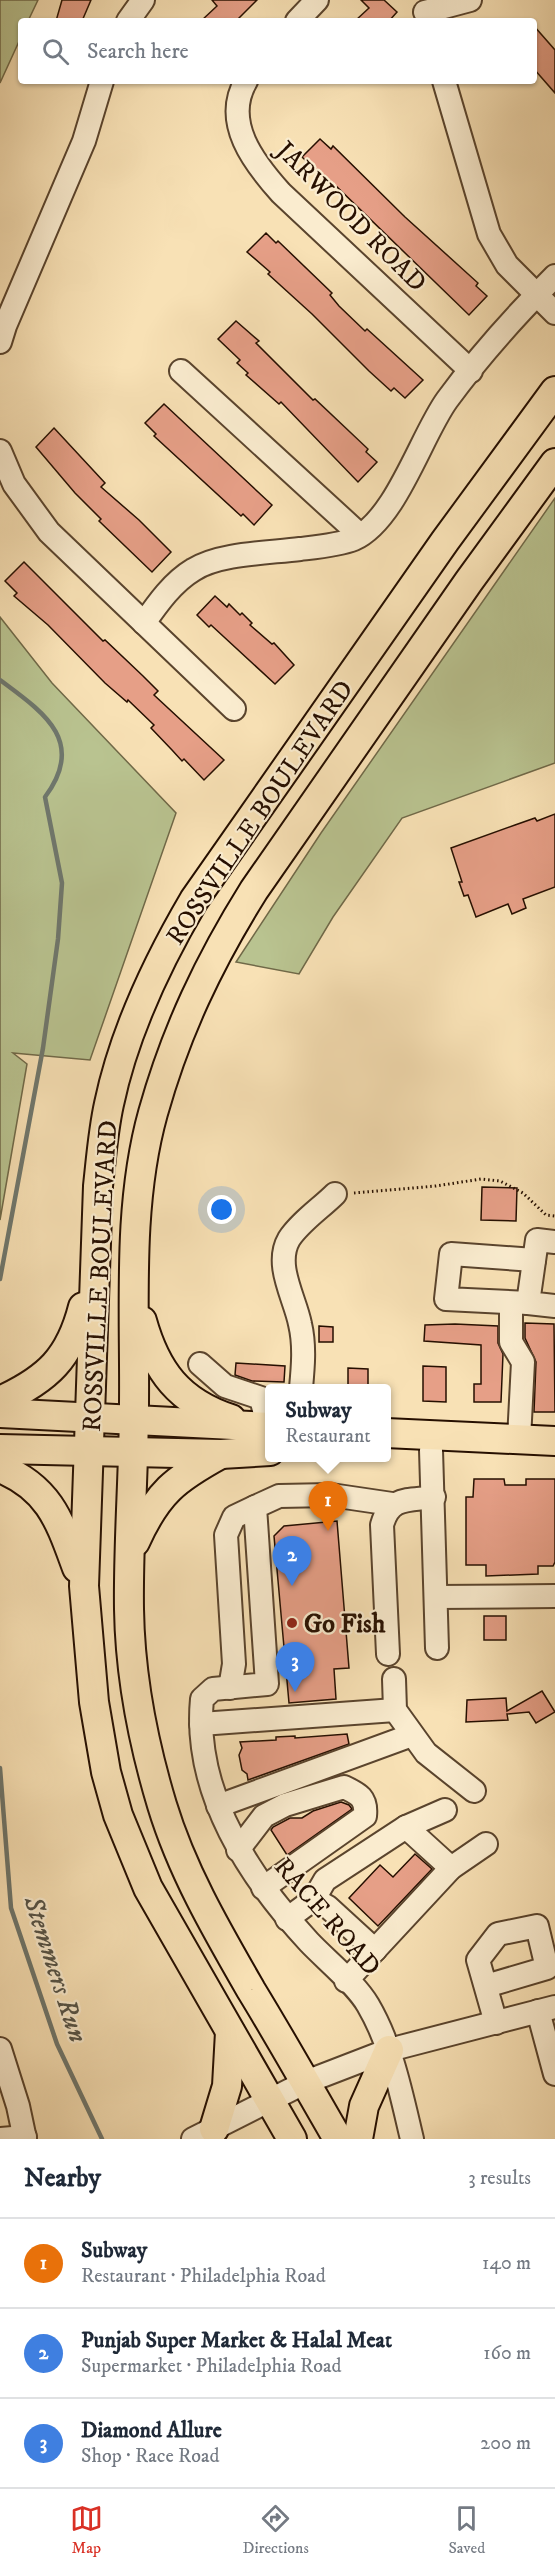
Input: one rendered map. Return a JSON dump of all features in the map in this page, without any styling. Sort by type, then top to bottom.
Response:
[{"type":"main road","name":"ROSSVILLE BOULEVARD","points":[[292,2139],[148,1888],[118,1815],[106,1772],[99,1733],[84,1586],[98,1186],[109,1103],[131,1031],[152,980],[180,925],[215,869],[471,505],[555,391]]},
{"type":"main road","name":"ROSSVILLE BOULEVARD","points":[[338,2139],[212,1922],[177,1847],[162,1804],[140,1711],[131,1654],[129,1608],[134,1418],[134,1242],[142,1170],[152,1116],[175,1043],[199,987],[226,935],[254,890],[469,581],[555,463]]},
{"type":"main road","points":[[0,1401],[22,1391],[51,1369],[73,1342],[96,1258]]},
{"type":"main road","points":[[133,1289],[152,1353],[159,1367],[175,1385],[206,1409],[265,1432]]},
{"type":"main road","points":[[0,1413],[134,1418],[265,1432]]},
{"type":"main road","points":[[131,1553],[148,1514],[163,1494],[192,1470],[265,1432]]},
{"type":"main road","points":[[391,1433],[555,1441]]},
{"type":"main road","points":[[391,1451],[470,1446],[513,1438]]},
{"type":"main road","points":[[0,1449],[220,1454]]},
{"type":"main road","points":[[0,1468],[15,1473],[47,1501],[66,1534],[84,1586]]},
{"type":"main road","points":[[203,2134],[227,2086],[230,2032]]},
{"type":"main road","points":[[358,2139],[364,2106],[389,2050]]},
{"type":"street","points":[[130,18],[142,0]]},
{"type":"street","points":[[300,18],[317,0]]},
{"type":"street","points":[[425,11],[470,0]]},
{"type":"street","points":[[0,342],[84,141],[101,84]]},
{"type":"street","name":"JARWOOD ROAD","points":[[245,84],[239,99],[238,114],[240,131],[253,160],[281,193],[471,371]]},
{"type":"street","points":[[445,84],[489,234],[507,265],[555,313]]},
{"type":"street","points":[[144,622],[161,599],[183,577],[207,563],[314,548],[354,539],[374,524],[408,475],[446,401],[555,276]]},
{"type":"street","points":[[181,371],[360,535]]},
{"type":"street","points":[[0,451],[14,484],[48,532],[234,709]]},
{"type":"street","points":[[301,1384],[303,1346],[300,1324],[286,1272],[285,1249],[295,1232],[335,1194]]},
{"type":"street","points":[[513,1438],[523,1362],[511,1342],[520,1303],[534,1260],[537,1240],[555,1242]]},
{"type":"street","points":[[534,1260],[451,1254],[446,1299],[555,1306]]},
{"type":"street","points":[[200,1364],[225,1386],[261,1398],[265,1432]]},
{"type":"street","points":[[431,1450],[437,1648]]},
{"type":"street","points":[[230,1688],[234,1664],[226,1535],[234,1517],[279,1496],[331,1495],[392,1504],[434,1497]]},
{"type":"street","points":[[388,1654],[382,1525],[386,1512],[392,1504]]},
{"type":"street","points":[[255,1507],[267,1684],[213,1689],[202,1699],[201,1719],[395,1710]]},
{"type":"street","points":[[436,1597],[555,1596]]},
{"type":"street","points":[[394,1678],[395,1710],[426,1753],[474,1791]]},
{"type":"street","name":"RACE ROAD","points":[[201,1719],[205,1761],[218,1806],[238,1850],[262,1888],[287,1919],[367,2003],[389,2050],[412,2139]]},
{"type":"street","points":[[218,1806],[412,1734]]},
{"type":"street","points":[[238,1850],[264,1816],[285,1805],[344,1787],[361,1795],[366,1804],[365,1816],[262,1888]]},
{"type":"street","points":[[287,1919],[314,1899],[325,1880],[406,1827],[445,1810]]},
{"type":"street","points":[[406,1827],[451,1868]]},
{"type":"street","points":[[346,1981],[451,1868],[486,1844]]},
{"type":"street","points":[[314,1899],[328,1907],[375,1950]]},
{"type":"street","points":[[486,1986],[496,2023]]},
{"type":"street","points":[[203,2134],[306,2082],[389,2050],[547,2009],[554,2070]]},
{"type":"street","points":[[0,2049],[25,2138],[0,2139]]},
{"type":"path","points":[[335,1194],[436,1186],[482,1179],[500,1181],[523,1193],[546,1215],[555,1216]]},
{"type":"green space","points":[[0,0],[38,0],[29,18],[18,18],[18,44],[0,83]]},
{"type":"green space","points":[[555,498],[555,763],[402,818],[333,917],[299,974],[236,962],[321,833]]},
{"type":"green space","points":[[0,617],[52,683],[176,813],[90,1060],[13,1053],[27,1064],[0,1220]]},
{"type":"building","points":[[62,0],[91,0],[83,18],[57,18]]},
{"type":"building","points":[[212,0],[257,0],[239,18],[204,18],[217,6]]},
{"type":"building","points":[[361,0],[384,0],[397,12],[392,18],[358,18],[369,8]]},
{"type":"building","points":[[537,29],[555,50],[555,93],[537,72]]},
{"type":"building","points":[[320,139],[331,149],[333,146],[405,217],[478,283],[476,286],[487,296],[469,315],[337,187],[335,188],[302,157]]},
{"type":"building","points":[[266,233],[276,243],[278,241],[332,293],[330,295],[339,306],[365,331],[367,329],[423,380],[405,398],[394,388],[391,391],[369,371],[247,252]]},
{"type":"building","points":[[236,321],[259,341],[256,343],[313,400],[315,399],[368,449],[366,452],[377,462],[358,482],[281,402],[279,404],[246,375],[248,373],[237,363],[240,360],[218,339]]},
{"type":"building","points":[[164,404],[272,505],[254,525],[243,514],[241,516],[154,436],[156,434],[145,423]]},
{"type":"building","points":[[54,428],[105,483],[101,487],[171,552],[152,572],[99,521],[101,519],[75,493],[36,447]]},
{"type":"building","points":[[24,562],[103,641],[105,640],[158,691],[154,695],[224,760],[204,780],[184,759],[182,761],[151,728],[154,725],[128,700],[127,702],[105,683],[48,625],[14,596],[17,593],[5,581]]},
{"type":"building","points":[[215,596],[227,607],[229,604],[240,615],[242,613],[252,623],[250,625],[272,644],[274,643],[294,665],[275,684],[197,615]]},
{"type":"building","points":[[555,814],[555,887],[523,899],[526,908],[512,914],[508,904],[476,917],[468,895],[464,896],[451,848],[535,818],[537,821]]},
{"type":"building","points":[[482,1187],[517,1188],[516,1221],[481,1220]]},
{"type":"building","points":[[525,1323],[554,1324],[555,1412],[534,1412],[536,1362],[525,1338]]},
{"type":"building","points":[[425,1325],[498,1326],[498,1343],[503,1354],[501,1402],[474,1402],[474,1384],[481,1384],[481,1345],[424,1341]]},
{"type":"building","points":[[319,1326],[333,1327],[333,1342],[319,1342]]},
{"type":"building","points":[[236,1363],[285,1366],[284,1382],[252,1381],[235,1375]]},
{"type":"building","points":[[423,1366],[446,1367],[446,1402],[423,1401]]},
{"type":"building","points":[[348,1368],[368,1369],[368,1384],[348,1384]]},
{"type":"building","points":[[474,1479],[504,1479],[505,1485],[526,1485],[526,1479],[555,1479],[555,1562],[553,1566],[538,1566],[538,1574],[486,1576],[486,1565],[466,1565],[466,1497],[473,1497]]},
{"type":"building","points":[[337,1521],[349,1668],[334,1669],[336,1699],[289,1703],[274,1536],[284,1526]]},
{"type":"building","points":[[484,1616],[506,1616],[506,1640],[484,1640]]},
{"type":"building","points":[[542,1691],[555,1712],[536,1723],[529,1712],[507,1714],[508,1720],[466,1722],[467,1700],[506,1698],[507,1711]]},
{"type":"building","points":[[347,1734],[349,1744],[248,1780],[247,1774],[242,1770],[239,1755],[242,1748],[240,1742],[276,1740],[276,1737],[295,1736],[295,1738]]},
{"type":"building","points":[[341,1802],[352,1809],[287,1855],[271,1830],[273,1827],[290,1818],[302,1818],[313,1811]]},
{"type":"building","points":[[415,1854],[432,1869],[378,1926],[349,1898],[380,1865],[393,1877]]},
{"type":"waterway","name":"Stemmers Run","points":[[0,680],[44,716],[61,744],[62,760],[57,777],[45,797],[62,883],[58,939],[43,1048],[0,1279]]},
{"type":"waterway","name":"Stemmers Run","points":[[0,1768],[11,1908],[57,2044],[102,2139]]},
{"type":"place","name":"Subway","points":[[328,1531]]},
{"type":"place","name":"Punjab Super Market & Halal Meat","points":[[292,1586]]},
{"type":"place","name":"Go Fish","points":[[292,1623]]},
{"type":"place","name":"Diamond Allure","points":[[295,1692]]}]
